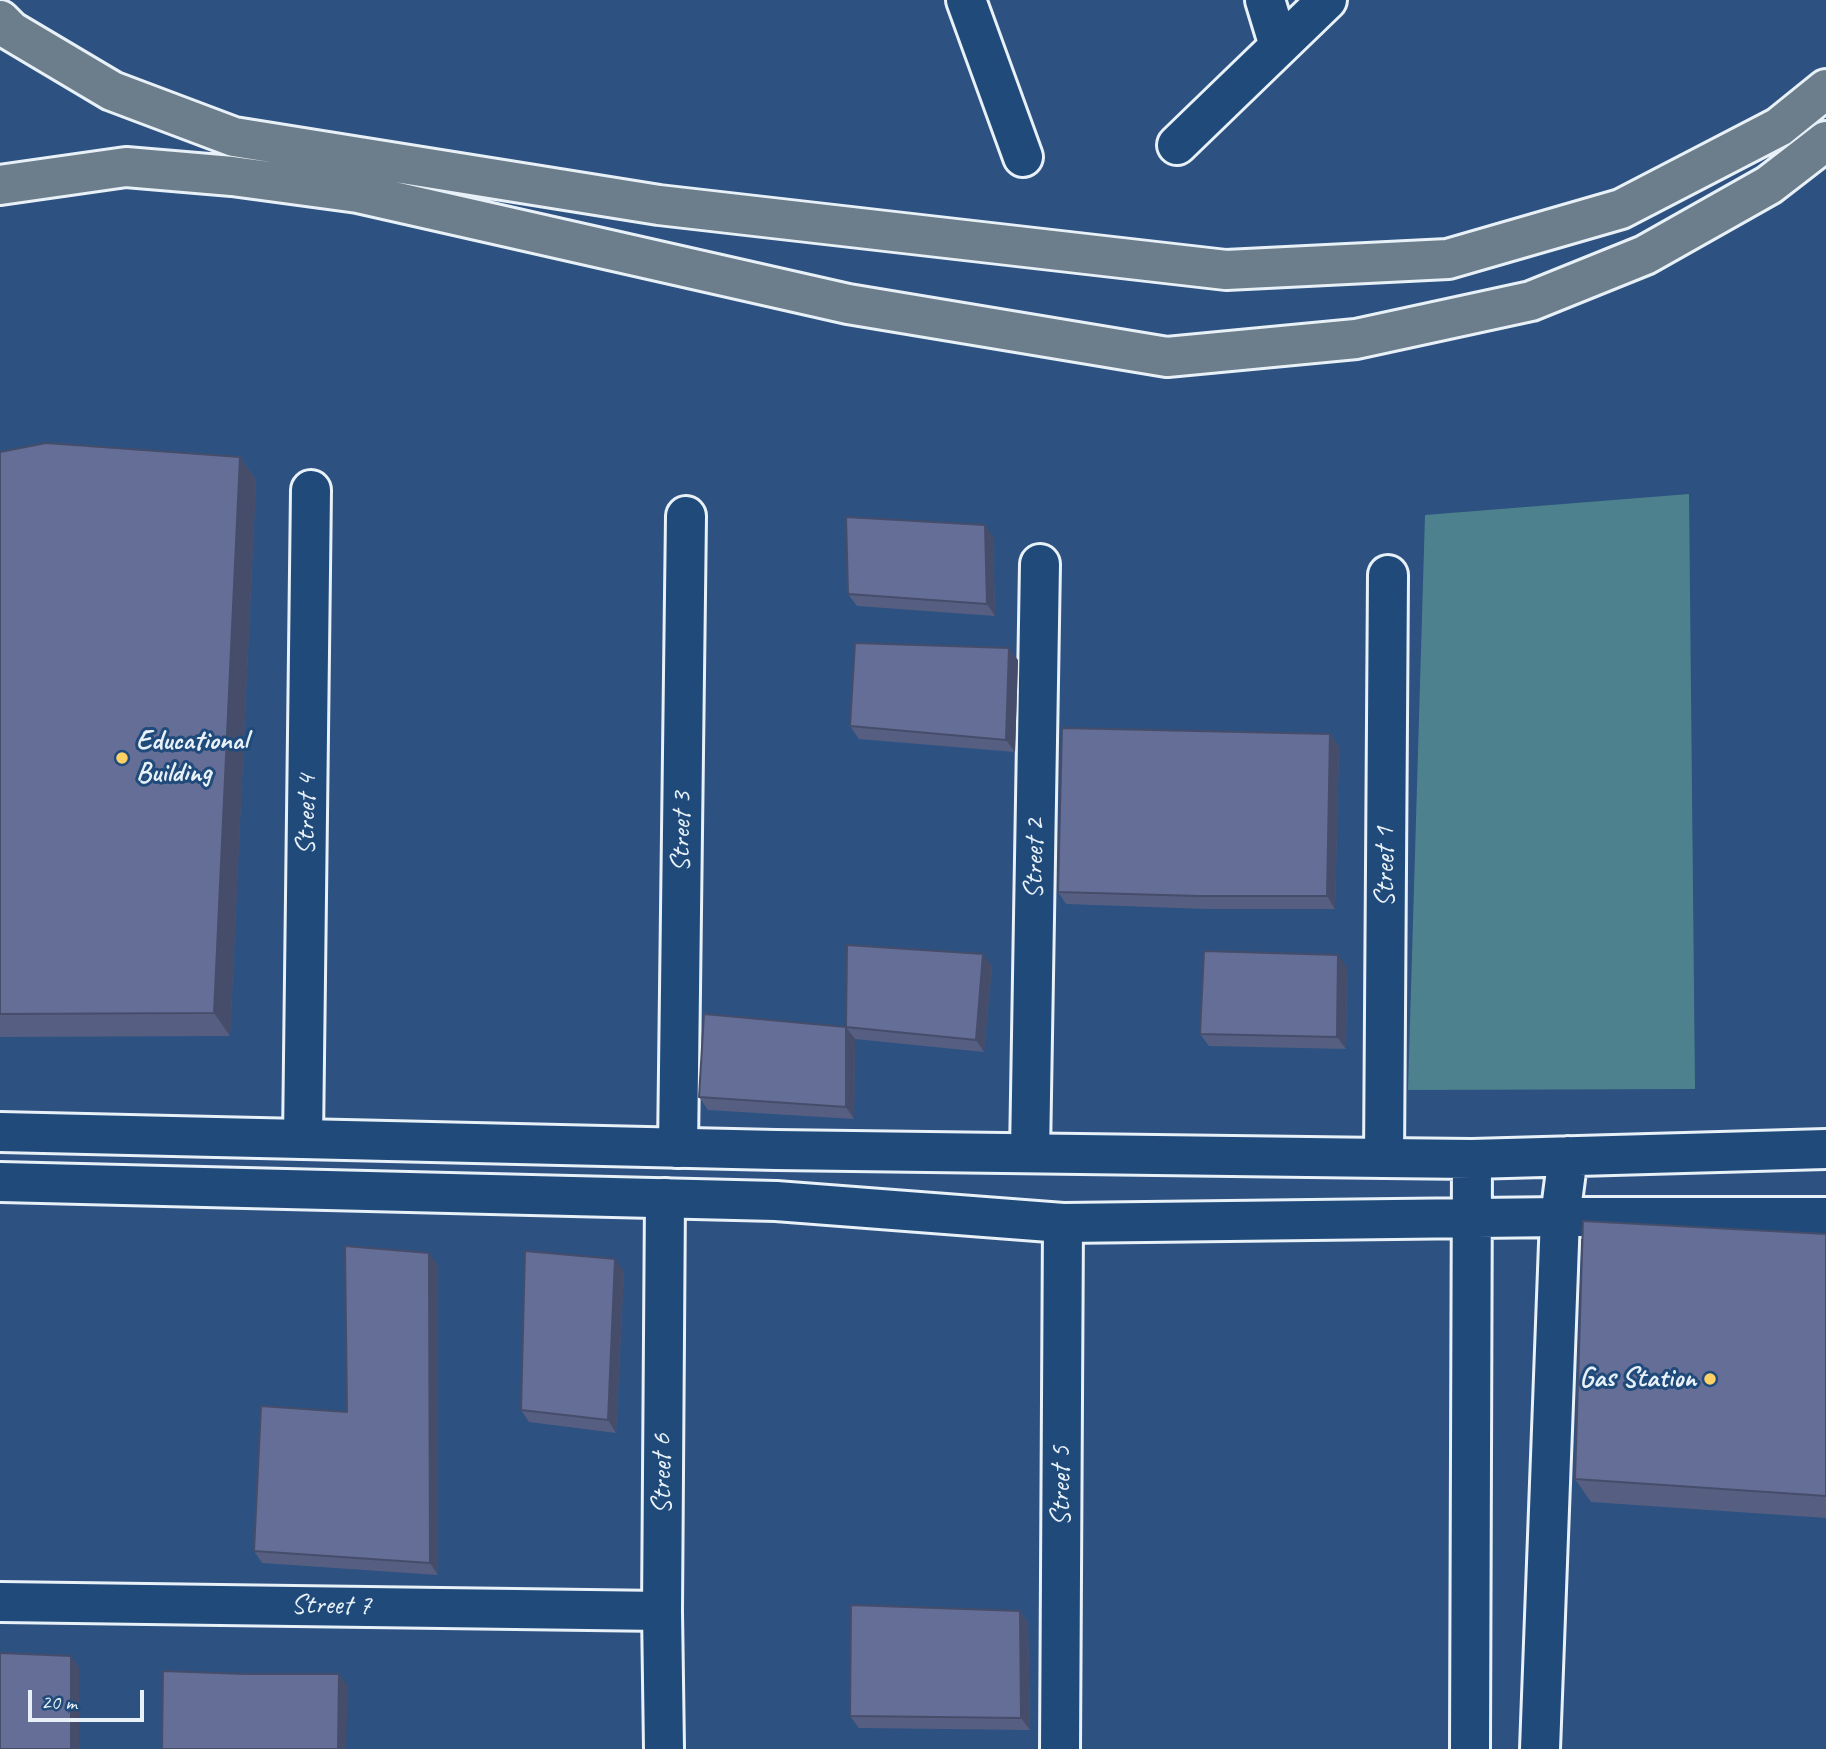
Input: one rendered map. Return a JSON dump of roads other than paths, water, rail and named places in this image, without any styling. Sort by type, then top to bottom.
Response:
[{"type":"highway","points":[[0,20],[11,31],[112,91],[233,137],[659,205],[1226,270],[1448,259],[1621,209],[1779,127],[1826,89]]},
{"type":"highway","points":[[0,185],[126,167],[232,176],[358,193],[848,304],[1167,357],[1356,340],[1531,301],[1645,255],[1769,185],[1826,141]]},
{"type":"street","points":[[966,0],[1023,157]]},
{"type":"street","points":[[1265,0],[1279,46]]},
{"type":"street","points":[[1177,145],[1327,0]]},
{"type":"street","name":"Street 4","points":[[303,1139],[311,490]]},
{"type":"street","name":"Street 3","points":[[678,1148],[686,516]]},
{"type":"street","name":"Street 2","points":[[1030,1153],[1040,564]]},
{"type":"street","name":"Street 1","points":[[1384,1158],[1388,575]]},
{"type":"street","points":[[0,1132],[776,1150],[1472,1159],[1826,1149]]},
{"type":"street","points":[[776,1150],[776,1201]]},
{"type":"street","points":[[1540,1749],[1560,1217],[1568,1156]]},
{"type":"street","points":[[1470,1749],[1472,1159]]},
{"type":"street","points":[[0,1182],[776,1201],[1063,1223],[1826,1217]]},
{"type":"street","name":"Street 6","points":[[664,1749],[662,1611],[665,1198]]},
{"type":"street","name":"Street 5","points":[[1060,1749],[1063,1223]]},
{"type":"street","name":"Street 7","points":[[0,1602],[662,1611]]},
{"type":"place","name":"Educational Building","points":[[122,758]]},
{"type":"place","name":"Gas Station","points":[[1710,1379]]}]
